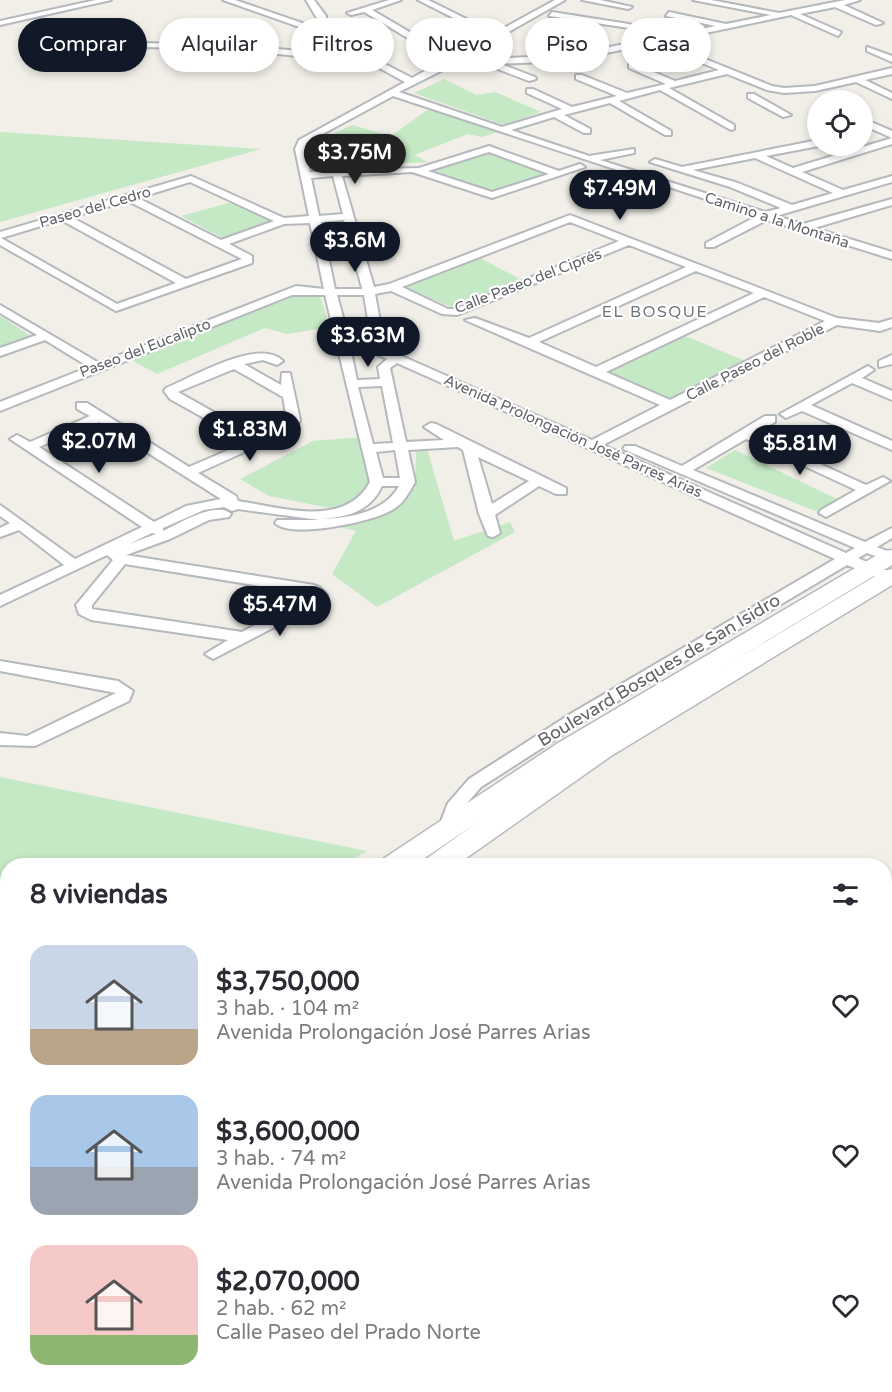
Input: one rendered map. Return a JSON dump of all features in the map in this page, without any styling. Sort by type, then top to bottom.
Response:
[{"type":"main road","name":"Boulevard Bosques de San Isidro","points":[[405,858],[567,749],[885,569]]},
{"type":"main road","name":"Boulevard Bosques de San Isidro","points":[[447,858],[482,831],[885,569]]},
{"type":"street","points":[[0,23],[107,0]]},
{"type":"street","points":[[226,0],[291,21]]},
{"type":"street","points":[[351,13],[397,0]]},
{"type":"street","points":[[422,0],[458,18]]},
{"type":"street","points":[[586,0],[628,7]]},
{"type":"street","points":[[697,0],[781,15]]},
{"type":"street","points":[[811,0],[837,4],[879,23]]},
{"type":"street","points":[[711,29],[856,0]]},
{"type":"street","points":[[309,1],[321,13],[322,18]]},
{"type":"street","points":[[513,29],[565,2]]},
{"type":"street","points":[[513,37],[552,14],[565,2]]},
{"type":"street","points":[[365,9],[406,34]]},
{"type":"street","points":[[792,13],[838,34]]},
{"type":"street","points":[[552,14],[621,25]]},
{"type":"street","points":[[669,14],[727,26]]},
{"type":"street","points":[[147,45],[220,46],[345,58],[374,62],[410,81]]},
{"type":"street","points":[[513,62],[569,58],[621,47]]},
{"type":"street","points":[[870,49],[892,59]]},
{"type":"street","points":[[711,64],[776,90]]},
{"type":"street","points":[[503,130],[571,110],[728,71]]},
{"type":"street","points":[[811,90],[853,78],[892,71]]},
{"type":"street","points":[[285,518],[348,511],[369,498],[377,482],[351,384],[342,334],[337,324],[300,149],[302,141],[430,72]]},
{"type":"street","points":[[308,136],[327,138],[341,126],[447,72]]},
{"type":"street","points":[[513,72],[532,79]]},
{"type":"street","points":[[646,72],[674,84]]},
{"type":"street","points":[[579,77],[625,96]]},
{"type":"street","points":[[853,78],[892,96]]},
{"type":"street","points":[[661,87],[731,127]]},
{"type":"street","points":[[738,99],[776,90],[807,91]]},
{"type":"street","name":"Camino a la Montaña","points":[[390,92],[503,130],[583,163],[892,256]]},
{"type":"street","points":[[530,92],[571,110]]},
{"type":"street","points":[[751,96],[786,115]]},
{"type":"street","points":[[611,100],[668,134]]},
{"type":"street","points":[[556,114],[587,131]]},
{"type":"street","points":[[873,126],[892,135]]},
{"type":"street","points":[[873,132],[882,130]]},
{"type":"street","points":[[327,138],[371,289],[377,338]]},
{"type":"street","points":[[793,171],[892,141]]},
{"type":"street","points":[[680,170],[807,145]]},
{"type":"street","points":[[306,175],[421,170],[489,149],[559,174]]},
{"type":"street","points":[[421,170],[492,195],[559,174],[583,163],[631,151]]},
{"type":"street","points":[[756,154],[842,193]]},
{"type":"street","points":[[655,162],[734,185],[791,208]]},
{"type":"street","name":"Paseo del Cedro","points":[[0,235],[191,179],[283,221]]},
{"type":"street","points":[[710,244],[765,216],[892,179]]},
{"type":"street","points":[[0,241],[116,308],[248,261],[248,258],[129,197]]},
{"type":"street","points":[[801,228],[892,202]]},
{"type":"street","points":[[61,216],[187,284]]},
{"type":"street","points":[[220,244],[283,221],[350,217]]},
{"type":"street","name":"Calle Paseo del Ciprés","points":[[331,290],[392,287],[570,218],[662,253]]},
{"type":"street","name":"Calle Paseo del Ciprés","points":[[392,287],[446,312],[457,312],[631,240]]},
{"type":"street","name":"Calle Paseo del Roble","points":[[662,253],[835,321]]},
{"type":"street","points":[[529,342],[697,266]]},
{"type":"street","name":"Paseo del Eucalipto","points":[[0,407],[97,366],[292,292],[331,290]]},
{"type":"street","points":[[596,372],[764,293]]},
{"type":"street","points":[[0,308],[97,366]]},
{"type":"street","name":"Calle Paseo del Roble","points":[[471,320],[529,342],[670,405]]},
{"type":"street","points":[[835,321],[880,327],[892,323]]},
{"type":"street","name":"Calle Paseo del Roble","points":[[599,442],[835,321]]},
{"type":"street","name":"Avenida Prolongación José Parres Arias","points":[[342,334],[358,332],[377,338],[847,558]]},
{"type":"street","name":"Avenida Prolongación José Parres Arias","points":[[342,334],[599,442],[683,471],[885,569]]},
{"type":"street","points":[[0,352],[46,336]]},
{"type":"street","points":[[258,442],[174,396],[170,391],[233,363],[259,355],[277,361]]},
{"type":"street","points":[[0,601],[81,563],[115,554],[165,536],[206,516],[231,510],[330,526],[355,520],[386,506],[401,495],[408,482],[384,367],[397,357]]},
{"type":"street","points":[[233,363],[288,394]]},
{"type":"street","points":[[786,414],[868,370]]},
{"type":"street","points":[[188,472],[258,442],[293,424],[286,376]]},
{"type":"street","points":[[853,380],[892,396]]},
{"type":"street","points":[[351,384],[387,382]]},
{"type":"street","points":[[82,406],[231,499],[231,510]]},
{"type":"street","points":[[802,406],[892,446]]},
{"type":"street","points":[[29,447],[100,418]]},
{"type":"street","points":[[683,471],[770,419]]},
{"type":"street","points":[[432,427],[464,445],[561,491]]},
{"type":"street","points":[[745,434],[867,490]]},
{"type":"street","points":[[17,439],[165,536]]},
{"type":"street","points":[[367,448],[464,445]]},
{"type":"street","points":[[464,445],[493,533]]},
{"type":"street","points":[[486,514],[538,481]]},
{"type":"street","points":[[826,513],[884,481]]},
{"type":"street","points":[[377,482],[408,482]]},
{"type":"street","points":[[369,498],[386,506]]},
{"type":"street","points":[[231,510],[221,503],[191,508],[150,526],[115,554],[84,605],[84,610],[91,615],[242,637]]},
{"type":"street","points":[[0,509],[81,563]]},
{"type":"street","points":[[0,533],[20,524]]},
{"type":"street","name":"Boulevard Bosques de San Isidro","points":[[447,829],[454,807],[475,783],[578,717],[847,558],[885,569],[892,532]]},
{"type":"street","points":[[115,554],[314,590],[319,595],[312,602],[213,654]]},
{"type":"street","points":[[0,666],[118,686],[125,691],[123,697],[37,739],[17,743],[0,739]]},
{"type":"green space","points":[[444,79],[476,95],[495,92],[541,112],[504,125],[414,93]]},
{"type":"green space","points":[[430,108],[498,132],[482,137],[468,134],[414,155],[428,162],[345,166],[335,133],[352,125],[391,136]]},
{"type":"green space","points":[[0,132],[261,149],[0,222]]},
{"type":"green space","points":[[492,152],[546,173],[494,192],[434,170]]},
{"type":"green space","points":[[232,202],[274,221],[223,238],[181,216]]},
{"type":"green space","points":[[478,257],[522,280],[456,309],[405,287]]},
{"type":"green space","points":[[320,296],[330,327],[287,334],[265,328],[157,374],[128,358],[293,297]]},
{"type":"green space","points":[[0,316],[31,336],[0,347]]},
{"type":"green space","points":[[678,333],[750,363],[671,402],[598,371]]},
{"type":"green space","points":[[362,437],[373,487],[361,501],[335,509],[269,496],[240,479],[313,441]]},
{"type":"green space","points":[[427,449],[454,541],[510,522],[515,532],[377,607],[332,574],[356,531],[340,527],[384,509],[415,488],[416,451]]},
{"type":"green space","points":[[735,450],[837,499],[818,512],[706,468]]},
{"type":"green space","points":[[0,777],[367,851],[355,858],[0,858]]},
{"type":"district","name":"EL BOSQUE","points":[[655,312]]}]
